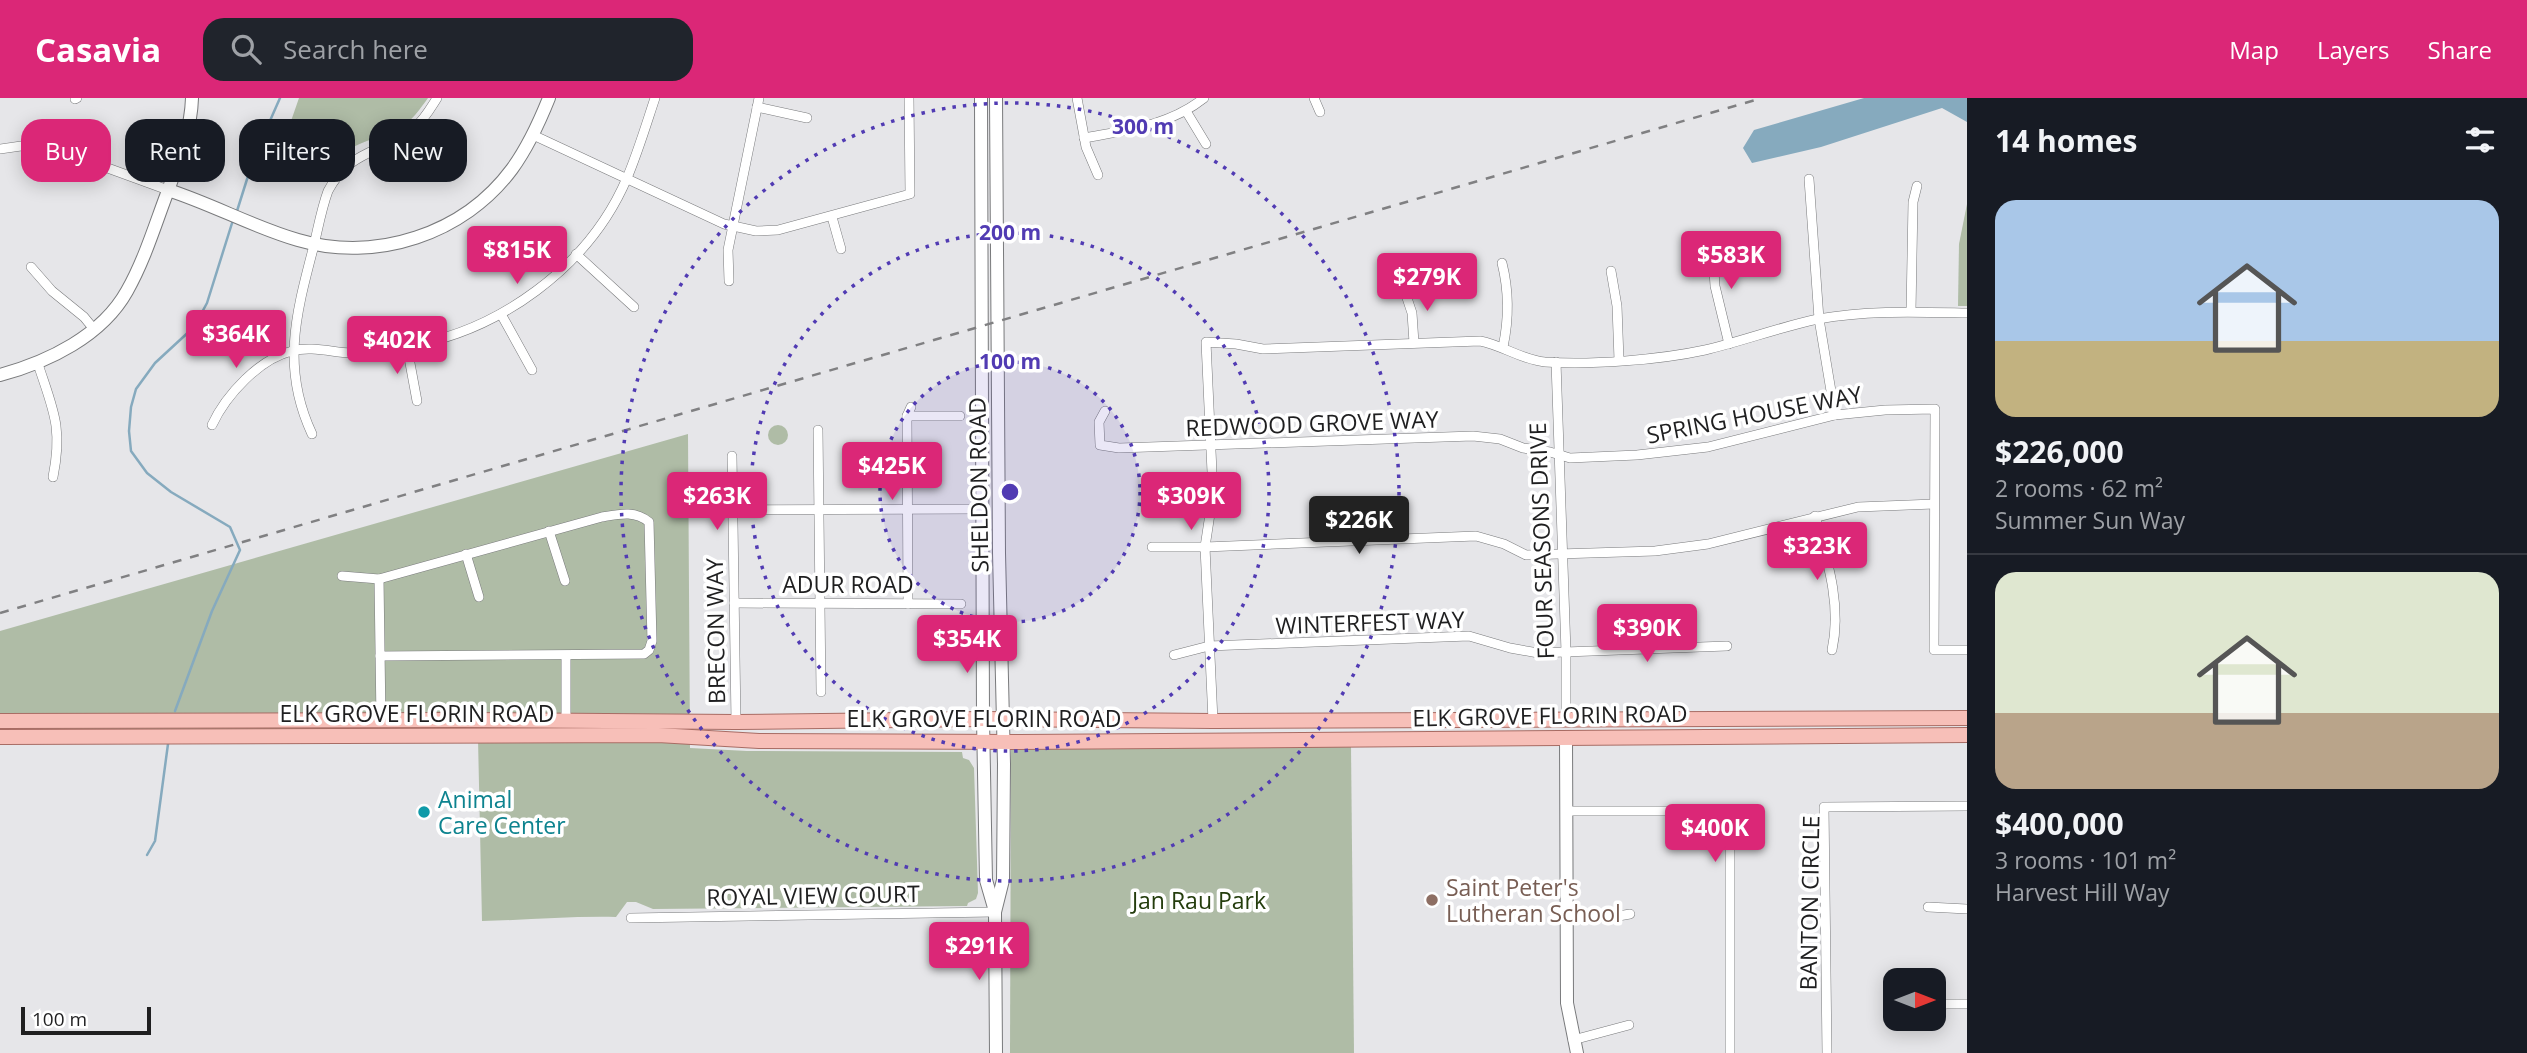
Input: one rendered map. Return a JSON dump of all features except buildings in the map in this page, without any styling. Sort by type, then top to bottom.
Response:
[{"type":"main road","points":[[0,374],[38,364],[93,328],[114,309],[126,292],[147,248],[168,190],[187,130],[192,98]]},
{"type":"main road","points":[[168,190],[298,240],[333,248],[391,245],[412,240],[450,224],[499,186],[533,135],[549,98]]},
{"type":"main road","name":"SHELDON ROAD","points":[[982,98],[983,740],[986,880],[995,912]]},
{"type":"main road","name":"SHELDON ROAD","points":[[996,98],[1003,880],[995,912],[996,1053]]},
{"type":"main road","points":[[982,476],[992,504],[993,544],[999,553]]},
{"type":"main road","points":[[1534,739],[1543,730],[1562,725],[1566,718]]},
{"type":"main road","points":[[1577,1053],[1567,1003],[1566,737],[1573,730],[1584,729],[1658,729],[1676,718]]},
{"type":"main road","name":"ELK GROVE FLORIN ROAD","points":[[0,721],[736,722],[983,719],[1213,721],[1967,718]]},
{"type":"main road","points":[[385,736],[395,729],[420,720]]},
{"type":"main road","points":[[713,738],[722,731],[730,731],[736,726],[736,722]]},
{"type":"main road","name":"ELK GROVE FLORIN ROAD","points":[[0,737],[659,735],[760,741],[1967,735]]},
{"type":"street","points":[[312,434],[304,415],[293,351],[296,316],[324,202],[338,174],[359,156],[396,140],[414,128],[437,98]]},
{"type":"street","points":[[212,425],[222,407],[258,369],[275,358],[293,351],[351,353],[407,347],[460,332],[501,314],[545,283],[576,254],[599,226],[627,179],[655,98]]},
{"type":"street","points":[[533,135],[733,227],[778,230],[910,194],[909,98]]},
{"type":"street","points":[[1077,98],[1084,138],[1098,175]]},
{"type":"street","points":[[1084,138],[1158,124],[1186,111],[1204,98]]},
{"type":"street","points":[[1314,98],[1320,112]]},
{"type":"street","points":[[729,281],[727,260],[758,103],[807,118]]},
{"type":"street","points":[[1186,111],[1206,144]]},
{"type":"street","points":[[0,149],[28,145],[50,147],[168,190]]},
{"type":"street","points":[[1808,179],[1819,319],[1835,415]]},
{"type":"street","points":[[1911,312],[1913,202],[1917,186]]},
{"type":"street","points":[[832,217],[841,249]]},
{"type":"street","points":[[1712,242],[1715,286],[1729,344]]},
{"type":"street","points":[[576,254],[634,307]]},
{"type":"street","points":[[1502,263],[1507,290],[1508,322],[1503,347]]},
{"type":"street","points":[[31,267],[52,291],[84,317],[93,328]]},
{"type":"street","points":[[1611,271],[1617,306],[1619,360]]},
{"type":"street","points":[[1405,292],[1412,313],[1414,343]]},
{"type":"street","points":[[1213,721],[1205,547],[1213,494],[1206,342],[1263,349],[1479,341],[1503,347],[1532,360],[1619,360],[1677,355],[1729,344],[1819,319],[1869,313],[1967,313]]},
{"type":"street","points":[[501,314],[532,370]]},
{"type":"street","points":[[407,347],[417,401]]},
{"type":"street","name":"FOUR SEASONS DRIVE","points":[[1556,362],[1566,718]]},
{"type":"street","points":[[38,364],[58,424],[57,457],[53,477]]},
{"type":"street","name":"SPRING HOUSE WAY","points":[[1559,454],[1570,458],[1672,452],[1708,447],[1835,415],[1934,409],[1934,650],[1967,650]]},
{"type":"street","name":"REDWOOD GROVE WAY","points":[[1105,411],[1100,422],[1100,445],[1119,448],[1486,436],[1523,448],[1559,454]]},
{"type":"street","points":[[908,604],[909,412],[960,416]]},
{"type":"street","points":[[818,430],[821,692]]},
{"type":"street","name":"BRECON WAY","points":[[732,456],[736,722]]},
{"type":"street","points":[[1152,547],[1476,536],[1504,544],[1526,555],[1655,551],[1708,544],[1858,507],[1934,504]]},
{"type":"street","points":[[691,510],[982,509]]},
{"type":"street","points":[[342,576],[379,579],[602,517],[631,513],[642,516],[649,522],[652,641],[649,650],[638,655],[380,656]]},
{"type":"street","points":[[1815,516],[1833,592],[1835,621],[1832,650]]},
{"type":"street","points":[[549,531],[565,581]]},
{"type":"street","points":[[466,554],[479,597]]},
{"type":"street","points":[[379,579],[381,720]]},
{"type":"street","name":"ADUR ROAD","points":[[734,603],[961,604]]},
{"type":"street","name":"WINTERFEST WAY","points":[[1174,655],[1209,646],[1469,636],[1538,653],[1727,646]]},
{"type":"street","points":[[566,656],[566,720]]},
{"type":"street","name":"BANTON CIRCLE","points":[[1827,1053],[1825,807],[1967,806]]},
{"type":"street","points":[[1566,811],[1730,811],[1731,1053]]},
{"type":"street","points":[[1928,907],[1967,909]]},
{"type":"street","name":"ROYAL VIEW COURT","points":[[631,918],[995,912]]},
{"type":"street","points":[[1566,918],[1607,918],[1630,914]]},
{"type":"street","points":[[1946,1004],[1967,1004]]},
{"type":"street","points":[[1573,1040],[1629,1026]]},
{"type":"green space","points":[[299,98],[428,98],[411,119],[369,119],[369,141],[355,147],[355,119],[292,119]]},
{"type":"green space","points":[[1967,204],[1967,306],[1958,306],[1959,244]]},
{"type":"green space","points":[[778,425],[785,428],[788,435],[785,442],[778,445],[771,442],[768,435],[771,428]]},
{"type":"green space","points":[[688,434],[690,748],[747,751],[962,752],[963,758],[969,760],[974,768],[978,893],[976,899],[967,906],[653,909],[636,902],[627,902],[616,917],[482,921],[478,739],[0,741],[0,631]]},
{"type":"green space","name":"Jan Rau Park","points":[[1351,745],[1354,1053],[1010,1053],[1011,749]]},
{"type":"water","points":[[1864,98],[1967,98],[1967,122],[1942,108],[1821,147],[1752,163],[1743,148],[1754,130]]},
{"type":"waterway","points":[[237,211],[254,157],[280,98]]},
{"type":"waterway","points":[[175,711],[212,611],[240,550],[230,527],[171,492],[147,473],[131,451],[131,407],[136,389],[155,363],[194,327],[207,303],[233,220]]},
{"type":"waterway","points":[[147,855],[155,841],[168,744]]},
{"type":"railway","points":[[0,613],[1762,98]]},
{"type":"place","name":"Animal Care Center","points":[[424,812]]},
{"type":"place","name":"Saint Peter's Lutheran School","points":[[1432,900]]}]
